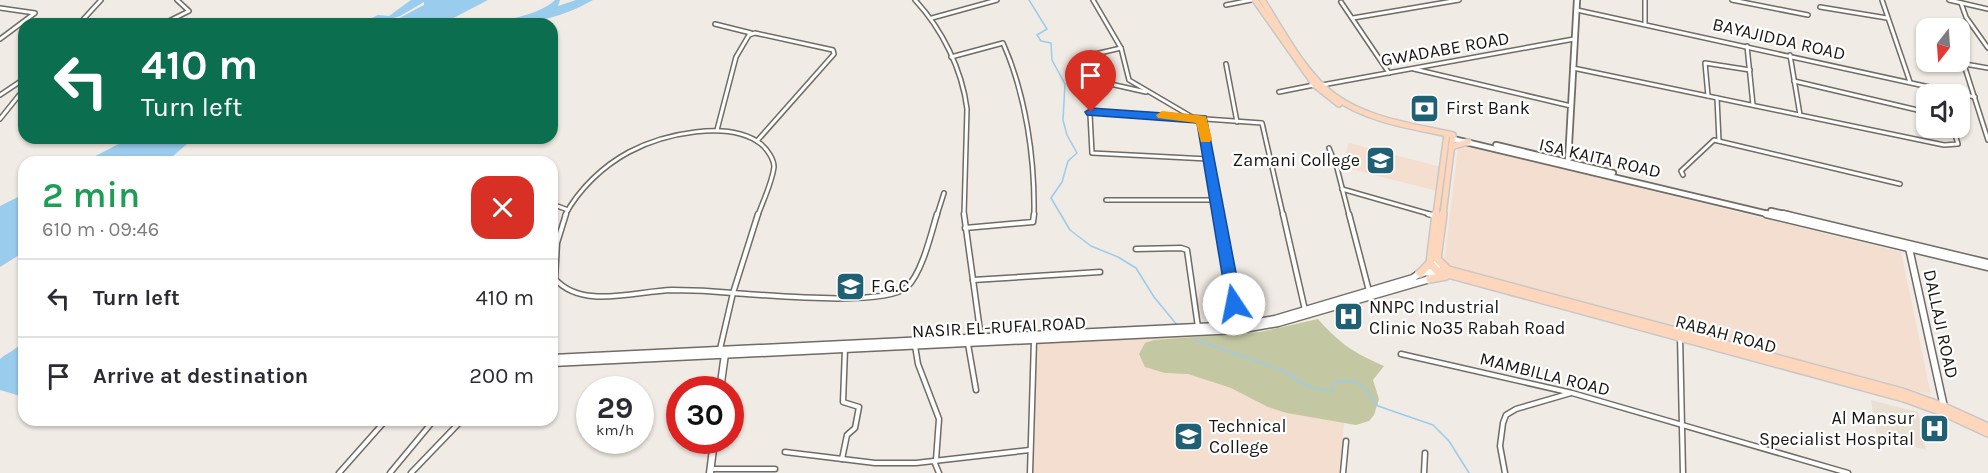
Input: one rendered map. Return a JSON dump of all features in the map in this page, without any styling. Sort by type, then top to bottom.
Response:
[{"type":"main road","name":"ISA KAITA ROAD","points":[[1253,0],[1318,85],[1343,106],[1357,113],[1438,135],[1988,265]]},
{"type":"main road","name":"ISA KAITA ROAD","points":[[1262,0],[1318,85],[1359,110],[1450,136],[1568,162],[1988,265]]},
{"type":"main road","points":[[1568,162],[1577,0]]},
{"type":"main road","points":[[1438,135],[1449,147]]},
{"type":"main road","points":[[1430,279],[1437,271],[1434,261],[1450,136]]},
{"type":"main road","points":[[1449,147],[1468,142]]},
{"type":"main road","name":"DALLAJI ROAD","points":[[1909,248],[1944,407]]},
{"type":"main road","points":[[1420,273],[1434,261]]},
{"type":"main road","points":[[1434,261],[1453,274]]},
{"type":"main road","name":"NASIR EL-RUFAI ROAD","points":[[558,358],[1034,340],[1238,325],[1305,310],[1420,273],[1437,271]]},
{"type":"main road","name":"RABAH ROAD","points":[[1437,271],[1902,393],[1944,407],[1988,427]]},
{"type":"main road","points":[[1430,279],[1453,274]]},
{"type":"main road","name":"NASIR EL-RUFAI ROAD","points":[[807,348],[1260,327],[1327,310],[1430,279]]},
{"type":"main road","name":"RABAH ROAD","points":[[1680,335],[1904,398],[1988,432]]},
{"type":"main road","points":[[721,376],[722,352]]},
{"type":"main road","name":"NASIR EL-RUFAI ROAD","points":[[558,362],[594,358]]},
{"type":"main road","points":[[710,471],[712,454]]},
{"type":"street","points":[[84,18],[101,0]]},
{"type":"street","points":[[175,18],[189,11],[177,0]]},
{"type":"street","points":[[915,0],[932,18],[965,93],[967,109],[963,198],[965,228],[981,339]]},
{"type":"street","points":[[932,18],[997,0]]},
{"type":"street","points":[[1093,0],[1121,48],[1129,80],[1192,117]]},
{"type":"street","points":[[1226,5],[1253,0]]},
{"type":"street","points":[[1353,18],[1459,0]]},
{"type":"street","points":[[1645,0],[1645,23]]},
{"type":"street","points":[[1732,0],[1808,15]]},
{"type":"street","points":[[1882,0],[1910,82]]},
{"type":"street","points":[[1949,0],[1988,9]]},
{"type":"street","points":[[1341,2],[1389,73]]},
{"type":"street","points":[[1962,3],[1966,17],[1982,36],[1988,48]]},
{"type":"street","points":[[1820,7],[1887,18]]},
{"type":"street","points":[[0,8],[35,13],[28,18]]},
{"type":"street","name":"BAYAJIDDA ROAD","points":[[1577,10],[1919,84]]},
{"type":"street","points":[[715,24],[796,41],[834,52],[757,141]]},
{"type":"street","points":[[0,39],[18,26]]},
{"type":"street","points":[[717,130],[736,57],[746,38],[752,33]]},
{"type":"street","name":"GWADABE ROAD","points":[[1279,92],[1574,39]]},
{"type":"street","points":[[951,57],[1003,44],[1015,68],[1028,127],[1033,222],[965,228]]},
{"type":"street","points":[[1747,46],[1753,105]]},
{"type":"street","points":[[1091,55],[1121,48]]},
{"type":"street","points":[[1790,55],[1800,115]]},
{"type":"street","points":[[1708,96],[1705,63],[1750,70]]},
{"type":"street","points":[[1226,64],[1237,122]]},
{"type":"street","points":[[1970,65],[1988,68]]},
{"type":"street","points":[[1411,68],[1571,106]]},
{"type":"street","points":[[1573,69],[1955,146],[1958,144],[1956,138]]},
{"type":"street","points":[[1967,72],[1988,140]]},
{"type":"street","points":[[1097,81],[1151,93]]},
{"type":"street","points":[[1794,81],[1916,110]]},
{"type":"street","points":[[0,95],[18,83]]},
{"type":"street","points":[[0,119],[17,96]]},
{"type":"street","name":"BAYAJIDDA ROAD","points":[[1970,96],[1975,97]]},
{"type":"street","points":[[1717,98],[1719,141]]},
{"type":"street","points":[[1208,159],[1092,153],[1090,114],[1093,111],[1263,124],[1305,310]]},
{"type":"street","points":[[0,112],[6,113]]},
{"type":"street","points":[[1202,119],[1238,325]]},
{"type":"street","points":[[558,237],[568,210],[585,186],[629,151],[673,135],[717,130],[742,133],[757,141],[773,157],[774,166],[733,292],[722,352]]},
{"type":"street","points":[[1683,175],[1681,171],[1714,140],[1900,184]]},
{"type":"street","points":[[1329,148],[1337,168],[1369,291]]},
{"type":"street","points":[[1341,189],[1439,218]]},
{"type":"street","points":[[558,281],[572,292],[589,296],[672,290],[851,297],[891,294],[906,288],[918,270],[944,193]]},
{"type":"street","points":[[1106,200],[1215,200]]},
{"type":"street","points":[[558,206],[568,210]]},
{"type":"street","points":[[1136,249],[1187,250],[1198,327]]},
{"type":"street","points":[[973,280],[1100,272]]},
{"type":"street","points":[[1680,335],[1683,473]]},
{"type":"street","points":[[1030,473],[1034,340]]},
{"type":"street","points":[[968,343],[976,390]]},
{"type":"street","points":[[912,344],[916,360],[938,413],[939,428],[935,461],[939,473]]},
{"type":"street","points":[[842,459],[847,435],[855,428],[859,407],[843,402],[845,348]]},
{"type":"street","name":"MAMBILLA ROAD","points":[[1401,354],[1572,393],[1848,473]]},
{"type":"street","points":[[1505,473],[1502,469],[1500,447],[1507,413],[1572,393]]},
{"type":"street","points":[[339,473],[381,426]]},
{"type":"street","points":[[390,473],[429,426]]},
{"type":"street","points":[[411,473],[456,426]]},
{"type":"street","points":[[1343,473],[1346,441]]},
{"type":"street","points":[[785,452],[875,463],[935,461],[1030,450]]},
{"type":"street","points":[[1424,473],[1425,453]]},
{"type":"street","points":[[710,471],[775,469]]},
{"type":"shaded area","name":"Zamani College","points":[[1349,143],[1441,167],[1437,191],[1351,169],[1346,152]]},
{"type":"shaded area","points":[[1468,146],[1901,252],[1931,395],[1450,266],[1444,262],[1458,148]]},
{"type":"shaded area","name":"Technical College","points":[[1182,335],[1347,396],[1339,473],[1032,473],[1035,342]]},
{"type":"shaded area","points":[[1871,400],[1918,412],[1926,450],[1877,437]]},
{"type":"green space","points":[[1318,319],[1348,347],[1384,366],[1373,380],[1379,399],[1374,415],[1369,421],[1356,425],[1287,413],[1268,407],[1231,388],[1188,374],[1165,373],[1145,367],[1139,354],[1145,343],[1154,340],[1260,332]]},
{"type":"water","points":[[411,0],[488,0],[454,18],[399,18],[424,5],[424,2],[394,18],[372,18],[378,15],[389,16]]},
{"type":"water","points":[[555,0],[560,0],[558,6],[576,0],[593,0],[550,18],[514,18],[540,10]]},
{"type":"water","points":[[118,144],[187,144],[173,156],[96,156]]},
{"type":"water","points":[[18,197],[18,256],[0,267],[0,206]]},
{"type":"water","points":[[18,346],[18,395],[0,390],[0,359]]},
{"type":"waterway","points":[[1029,0],[1047,29],[1037,35],[1041,41],[1051,43],[1052,60],[1065,84],[1063,120],[1067,135],[1077,153],[1068,161],[1062,182],[1051,198],[1070,230],[1091,246],[1118,257],[1136,268],[1154,297],[1177,325]]},
{"type":"waterway","points":[[1196,340],[1284,371],[1310,388],[1333,391],[1334,382],[1354,381],[1365,389],[1378,406],[1433,425],[1449,441],[1469,473]]},
{"type":"slow traffic","points":[[1162,115],[1202,119],[1205,139]]},
{"type":"place","name":"First Bank","points":[[1425,108]]},
{"type":"place","name":"Zamani College","points":[[1381,160]]},
{"type":"place","name":"F.G.C","points":[[850,286]]},
{"type":"place","name":"NNPC Industrial Clinic No35 Rabah Road","points":[[1348,317]]},
{"type":"place","name":"Al Mansur Specialist Hospital","points":[[1935,428]]},
{"type":"place","name":"Technical College","points":[[1188,436]]},
{"type":"route","points":[[1091,112],[1202,119],[1234,304]]}]
